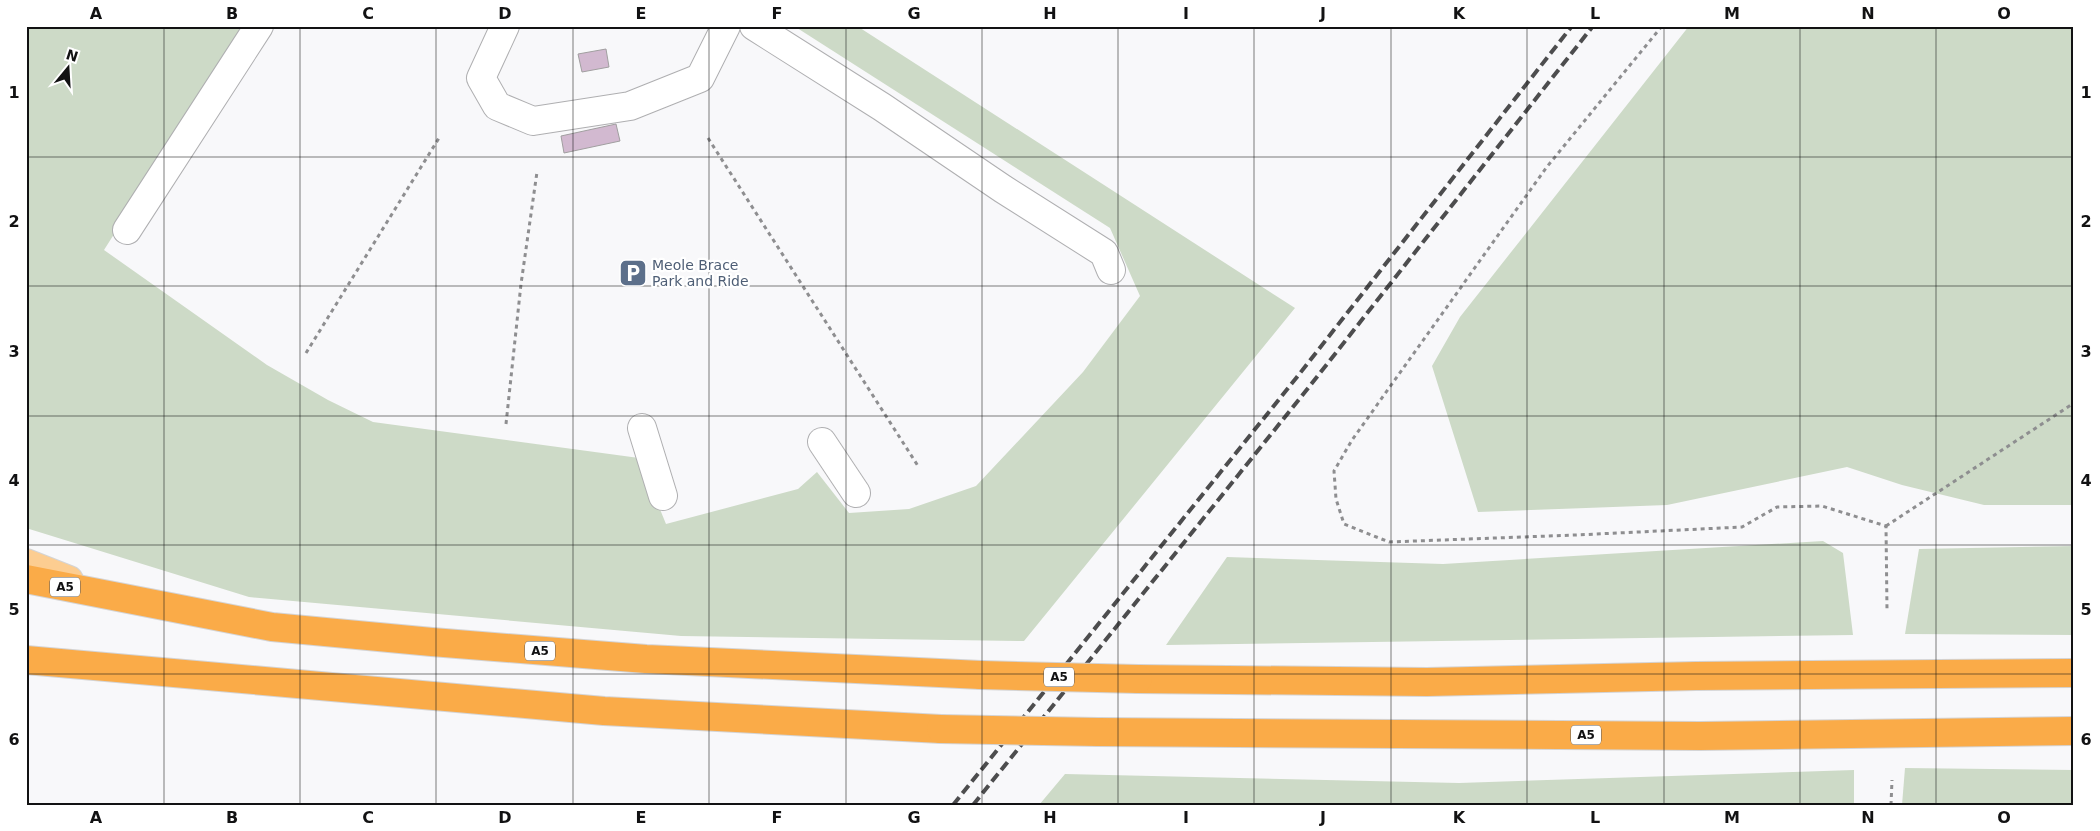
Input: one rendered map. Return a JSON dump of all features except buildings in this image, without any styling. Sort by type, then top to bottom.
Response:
[{"type":"highway","name":"A5","points":[[26,579],[272,627],[646,659],[981,675],[1138,679],[1427,682],[1696,676],[2074,673]]},
{"type":"highway","name":"A5","points":[[26,660],[604,710],[942,729],[1098,732],[1700,736],[2074,731]]},
{"type":"highway","points":[[26,680],[81,666]]},
{"type":"main road","points":[[26,563],[103,594]]},
{"type":"lane","points":[[127,230],[260,26]]},
{"type":"lane","points":[[505,26],[481,78],[497,106],[534,121],[630,106],[700,78],[726,26]]},
{"type":"lane","points":[[754,26],[1104,253],[1111,270]]},
{"type":"lane","points":[[642,428],[663,496]]},
{"type":"lane","points":[[822,442],[856,493]]},
{"type":"path","points":[[1662,26],[1546,168],[1352,440],[1334,471],[1336,499],[1344,524],[1389,542],[1576,535],[1742,527],[1777,508],[1822,506],[1886,526]]},
{"type":"path","points":[[306,353],[440,138]]},
{"type":"path","points":[[708,138],[918,466]]},
{"type":"path","points":[[506,424],[521,284],[537,172]]},
{"type":"path","points":[[1886,526],[2074,403]]},
{"type":"path","points":[[1886,526],[1887,610]]},
{"type":"path","points":[[1890,805],[1892,780]]},
{"type":"green space","points":[[29,26],[246,26],[104,250],[267,365],[328,400],[373,422],[639,458],[666,524],[798,489],[817,472],[849,513],[909,509],[976,486],[1083,372],[1140,296],[1110,228],[794,26],[857,26],[1295,308],[1024,641],[681,636],[249,597],[26,528],[26,30]]},
{"type":"green space","points":[[1689,26],[2074,26],[2074,505],[1984,505],[1902,485],[1847,467],[1667,505],[1478,512],[1432,366],[1460,317]]},
{"type":"green space","points":[[1823,541],[1843,553],[1853,635],[1166,645],[1227,557],[1443,564]]},
{"type":"green space","points":[[2074,546],[2074,635],[1905,634],[1919,549]]},
{"type":"green space","points":[[1905,768],[2074,770],[2074,805],[1902,805]]},
{"type":"green space","points":[[1854,770],[1854,805],[1039,805],[1065,774],[1459,783]]},
{"type":"railway","points":[[953,805],[1297,377],[1572,26]]},
{"type":"railway","points":[[973,805],[1309,387],[1593,26]]},
{"type":"place","name":"Meole Brace Park and Ride","points":[[633,273]]}]
